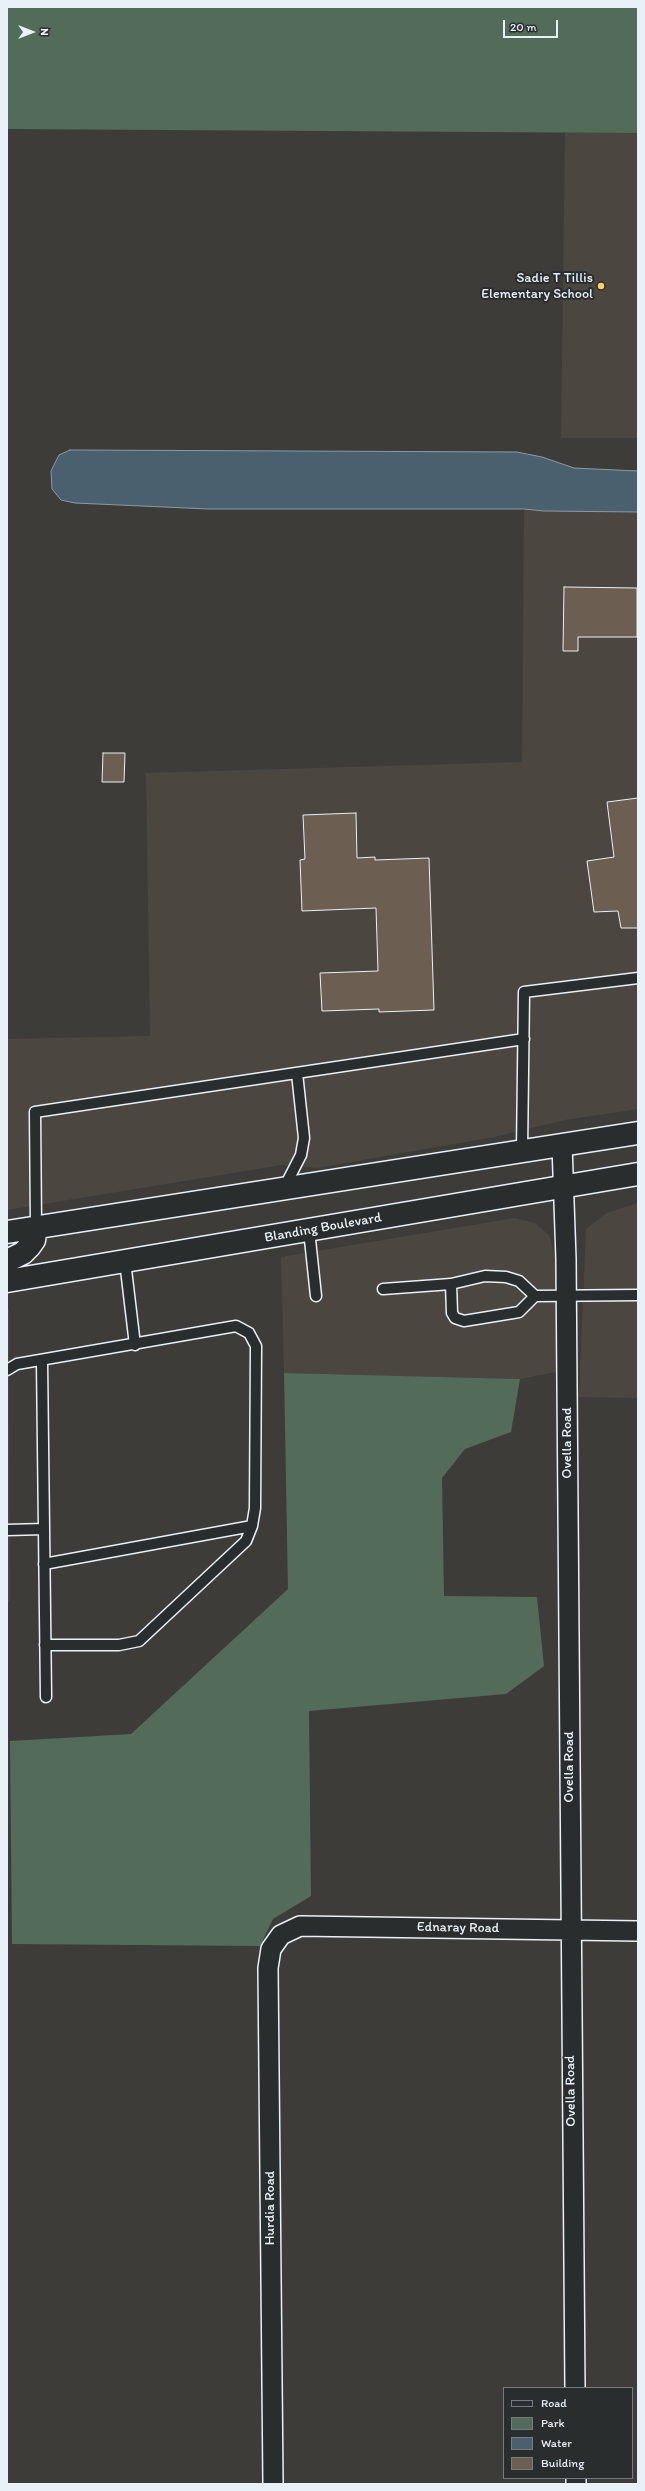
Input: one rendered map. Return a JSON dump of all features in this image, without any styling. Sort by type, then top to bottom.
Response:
[{"type":"main road","points":[[7,1232],[638,1133]]},
{"type":"main road","name":"Blanding Boulevard","points":[[7,1281],[638,1174]]},
{"type":"main road","points":[[7,1261],[23,1254],[29,1247],[34,1240],[36,1227]]},
{"type":"street","name":"Ovella Road","points":[[562,1145],[566,1297],[570,1930],[575,2387]]},
{"type":"street","name":"Ednaray Road","points":[[281,1935],[300,1926],[638,1931]]},
{"type":"street","name":"Hurdia Road","points":[[272,2484],[268,1968],[271,1949],[281,1935]]},
{"type":"lane","points":[[522,1152],[524,992],[638,978]]},
{"type":"lane","points":[[36,1227],[35,1112],[524,1039]]},
{"type":"lane","points":[[283,1189],[301,1155],[304,1138],[297,1073]]},
{"type":"lane","points":[[309,1230],[316,1296]]},
{"type":"lane","points":[[125,1261],[134,1345]]},
{"type":"lane","points":[[383,1289],[451,1284],[485,1276],[506,1277],[519,1281],[535,1296],[566,1297],[638,1295]]},
{"type":"lane","points":[[451,1284],[452,1313],[455,1318],[464,1321],[519,1312],[535,1296]]},
{"type":"lane","points":[[7,1370],[17,1364],[42,1361],[236,1326],[249,1333],[256,1346],[255,1508],[252,1526],[246,1541],[139,1642],[119,1645],[45,1645]]},
{"type":"lane","points":[[42,1361],[46,1697]]},
{"type":"lane","points":[[44,1564],[252,1526]]},
{"type":"lane","points":[[7,1530],[44,1529]]},
{"type":"shaded area","name":"Sadie T Tillis Elementary School","points":[[565,133],[638,133],[638,438],[561,438]]},
{"type":"shaded area","points":[[524,509],[544,511],[638,512],[638,1109],[565,1120],[494,1137],[317,1168],[282,1165],[7,1210],[7,1039],[150,1036],[146,773],[522,762]]},
{"type":"shaded area","points":[[638,1203],[638,1398],[579,1397],[586,1229],[607,1213]]},
{"type":"shaded area","points":[[515,1218],[535,1223],[549,1235],[557,1264],[556,1372],[520,1379],[284,1373],[281,1257]]},
{"type":"shaded area","points":[[9,1309],[10,1602],[7,1602],[7,1310]]},
{"type":"green space","points":[[7,7],[638,7],[638,133],[7,129]]},
{"type":"green space","points":[[284,1373],[520,1379],[511,1432],[465,1449],[442,1478],[444,1596],[537,1597],[544,1666],[506,1694],[309,1711],[311,1896],[273,1919],[260,1946],[12,1944],[10,1741],[131,1734],[288,1589]]},
{"type":"water","points":[[70,450],[517,452],[542,457],[574,468],[638,471],[638,512],[544,511],[524,509],[208,509],[75,503],[61,500],[52,489],[51,471],[59,455]]},
{"type":"building","points":[[564,587],[637,588],[637,637],[578,637],[578,651],[563,651]]},
{"type":"building","points":[[103,753],[125,753],[124,782],[102,782]]},
{"type":"building","points":[[638,798],[638,928],[621,928],[618,911],[594,912],[587,861],[614,857],[607,802]]},
{"type":"building","points":[[356,813],[357,858],[375,857],[375,860],[429,858],[434,1010],[379,1012],[379,1009],[322,1011],[320,973],[378,971],[376,908],[302,911],[300,860],[305,859],[303,815]]},
{"type":"place","name":"Sadie T Tillis Elementary School","points":[[601,286]]}]
